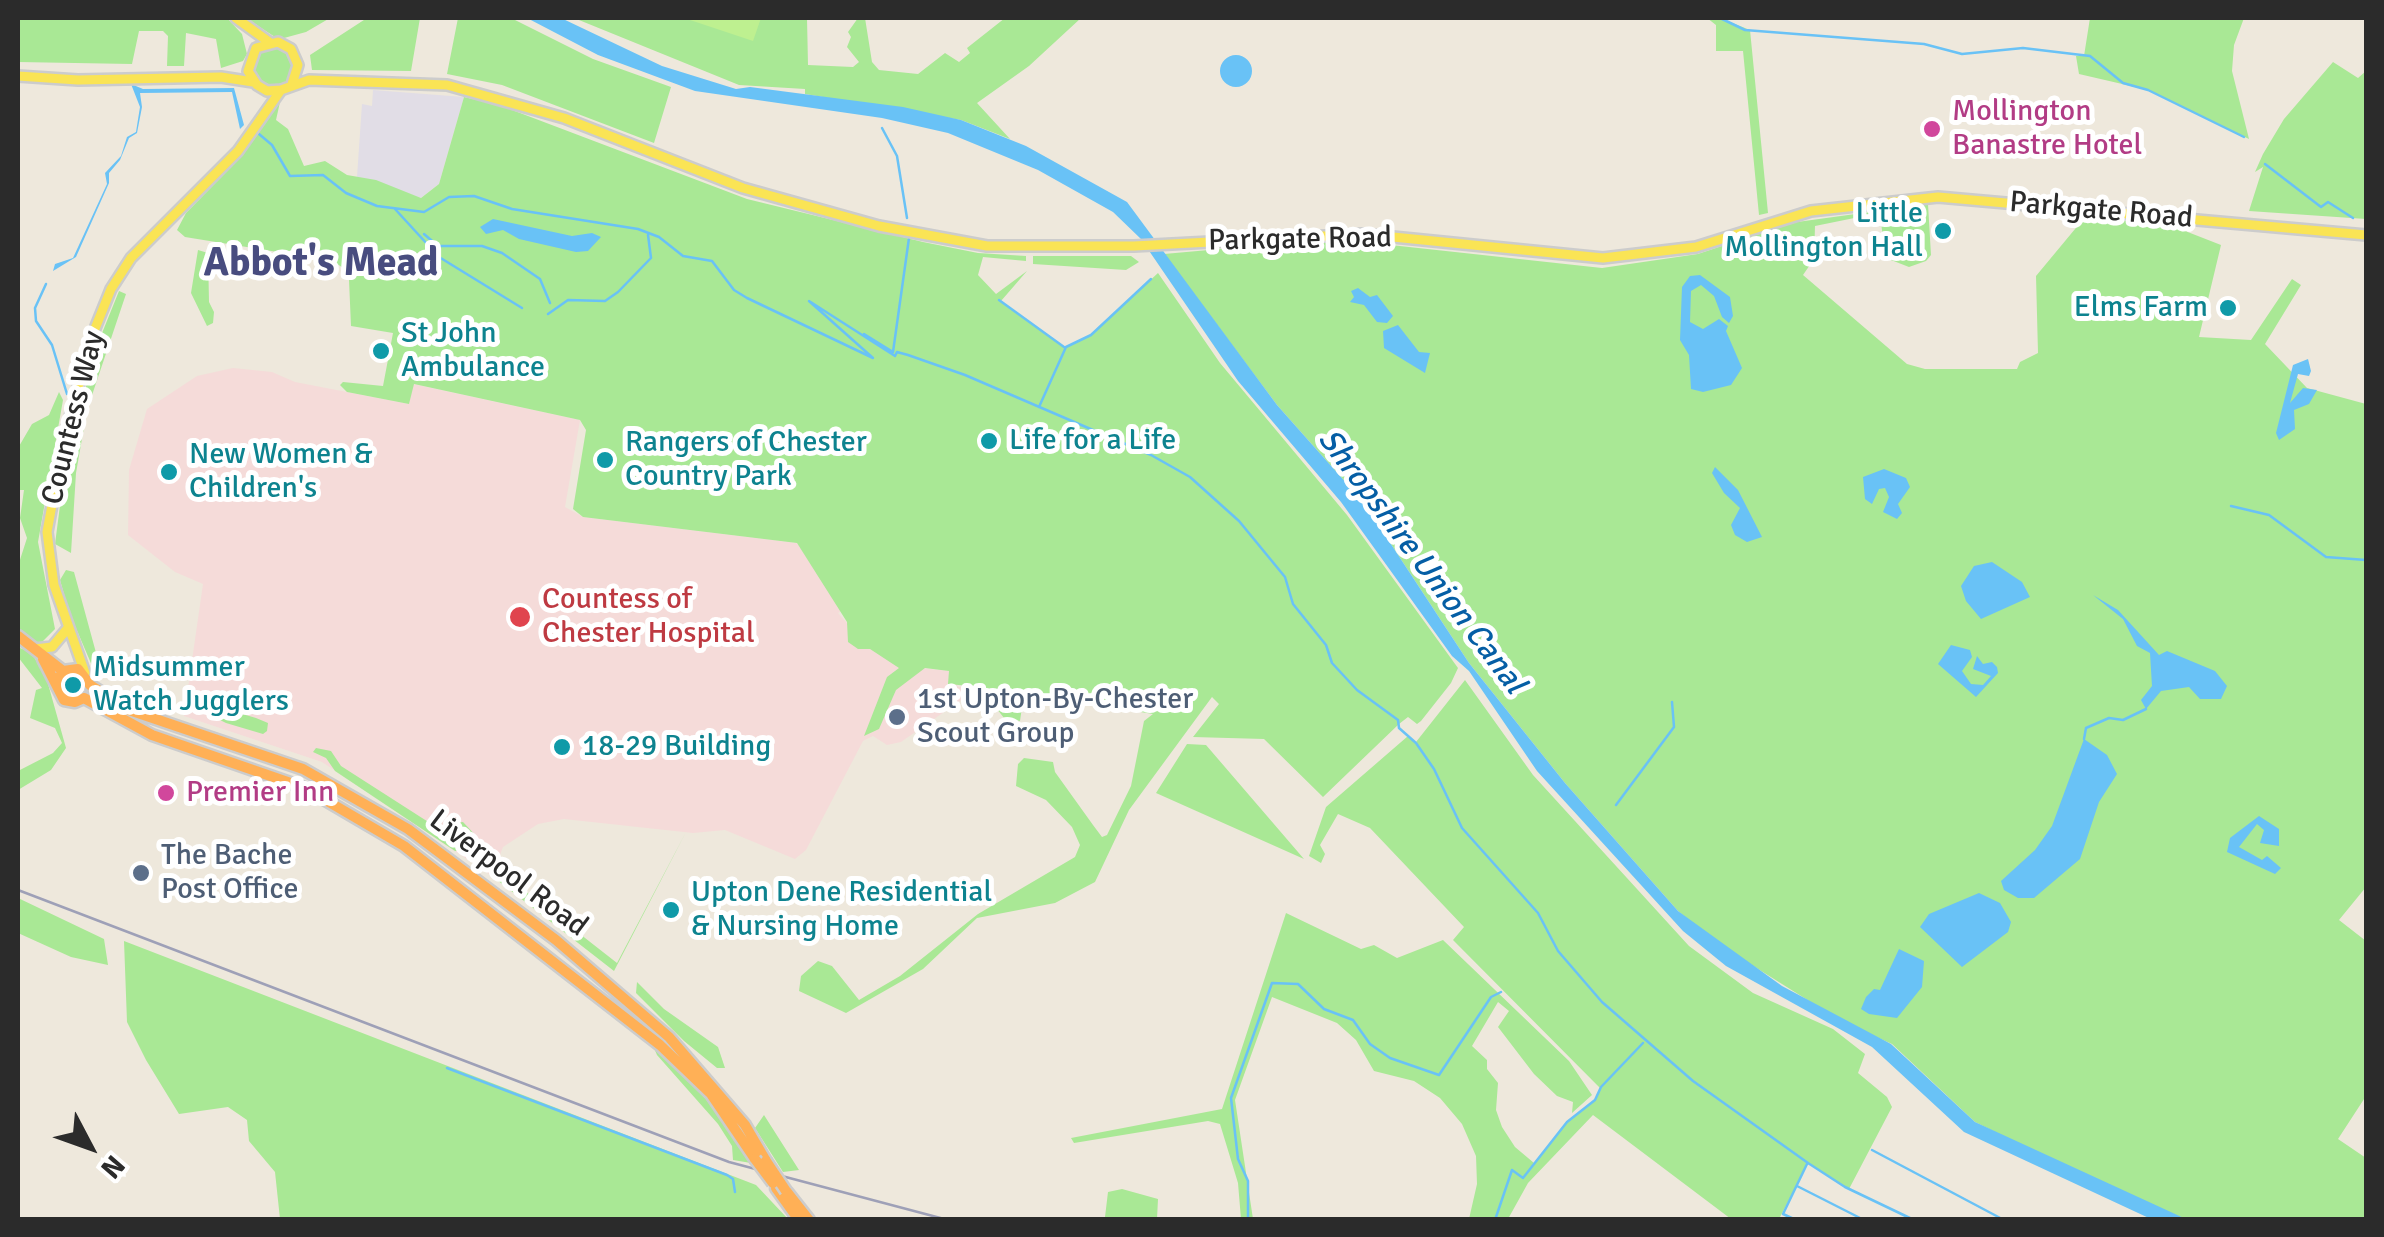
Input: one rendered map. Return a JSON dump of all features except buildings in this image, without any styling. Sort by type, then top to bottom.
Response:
[{"type":"highway","points":[[18,636],[43,659],[85,673],[90,685],[84,698],[75,702],[64,700],[43,659]]},
{"type":"highway","points":[[56,683],[68,670]]},
{"type":"highway","name":"Liverpool Road","points":[[90,685],[129,710],[303,769],[408,829],[556,940],[669,1037],[745,1125],[761,1160]]},
{"type":"highway","name":"Liverpool Road","points":[[84,698],[152,735],[305,788],[371,824],[449,879],[660,1045],[711,1094],[761,1160],[799,1220]]},
{"type":"highway","points":[[408,829],[458,871],[458,877],[449,879]]},
{"type":"highway","name":"Liverpool Road","points":[[781,1190],[809,1220]]},
{"type":"main road","points":[[236,18],[269,42],[291,49],[298,70],[309,80]]},
{"type":"main road","points":[[248,28],[252,53],[248,65],[257,85]]},
{"type":"main road","points":[[252,53],[269,42]]},
{"type":"main road","points":[[220,77],[248,65]]},
{"type":"main road","points":[[18,76],[78,80],[220,77],[281,90],[292,84],[298,70]]},
{"type":"main road","name":"Parkgate Road","points":[[292,84],[309,80],[410,82],[482,94],[564,118],[743,188],[880,226],[987,246],[1138,245],[1363,234],[1603,258],[1696,246],[1811,211],[1938,197],[2366,235]]},
{"type":"main road","name":"Countess Way","points":[[254,124],[257,85]]},
{"type":"main road","name":"Countess Way","points":[[85,673],[54,585],[48,532],[65,435],[92,336],[111,289],[137,250],[238,151],[281,90]]},
{"type":"main road","points":[[32,649],[52,646],[68,628]]},
{"type":"main road","points":[[68,670],[77,645]]},
{"type":"shaded area","points":[[373,90],[464,97],[439,184],[421,198],[357,177],[362,104],[372,106]]},
{"type":"shaded area","name":"Countess of Chester Hospital","points":[[233,368],[272,372],[295,382],[409,404],[413,384],[580,420],[565,507],[583,517],[797,543],[843,610],[838,613],[870,649],[921,668],[950,671],[958,687],[980,687],[901,742],[887,745],[873,736],[863,741],[806,850],[795,859],[725,830],[693,833],[564,819],[538,824],[503,847],[492,876],[322,762],[184,716],[203,584],[175,572],[128,535],[129,470],[147,409],[197,376]]},
{"type":"green space","points":[[18,18],[227,18],[242,34],[247,54],[243,61],[221,68],[216,39],[186,33],[184,66],[167,66],[168,36],[163,31],[139,31],[132,64],[18,62]]},
{"type":"green space","points":[[246,18],[330,18],[306,32],[284,38],[275,37]]},
{"type":"green space","points":[[367,18],[420,18],[411,71],[312,70],[310,55]]},
{"type":"green space","points":[[458,18],[511,18],[593,59],[671,87],[654,143],[502,85],[447,74]]},
{"type":"green space","points":[[574,18],[807,18],[808,65],[853,67],[859,62],[847,47],[851,37],[848,32],[858,18],[865,18],[872,62],[879,70],[918,74],[945,53],[959,62],[970,53],[967,48],[1005,18],[1081,18],[1029,66],[977,103],[1010,139],[961,120],[805,94],[805,89],[739,85]]},
{"type":"green space","points":[[684,18],[761,18],[753,41]]},
{"type":"green space","points":[[1707,18],[1720,18],[1750,30],[1768,213],[1759,215],[1743,51],[1716,51],[1716,25]]},
{"type":"green space","points":[[2090,18],[2244,18],[2234,45],[2232,71],[2249,139],[2148,90],[2079,74],[2076,56],[2084,56]]},
{"type":"green space","points":[[273,48],[287,54],[293,68],[287,82],[273,88],[259,82],[253,68],[259,54]]},
{"type":"green space","points":[[2333,62],[2358,78],[2366,71],[2366,219],[2249,211],[2263,167],[2255,172],[2263,154],[2284,119]]},
{"type":"green space","points":[[464,97],[499,105],[747,199],[923,242],[978,253],[1026,256],[1026,261],[983,257],[978,275],[996,294],[1027,271],[1001,301],[1065,347],[1091,335],[1158,273],[1220,363],[1347,515],[1458,668],[1451,683],[1421,721],[1417,724],[1408,717],[1323,797],[1264,739],[1193,737],[1219,704],[1212,697],[1129,810],[1095,882],[1055,903],[977,918],[923,969],[846,1013],[799,991],[801,976],[818,961],[832,966],[859,1000],[900,976],[978,914],[1075,857],[1080,845],[1072,827],[1046,800],[1016,786],[1018,764],[1024,758],[1053,762],[1055,772],[1093,825],[1102,837],[1107,835],[1131,786],[1144,721],[1153,714],[1024,693],[1020,721],[1004,718],[980,687],[948,684],[949,671],[925,668],[896,690],[879,729],[864,736],[887,677],[899,668],[870,649],[858,649],[848,642],[847,622],[797,543],[583,517],[573,509],[586,430],[580,420],[414,384],[409,404],[347,392],[340,385],[343,382],[383,386],[393,333],[351,326],[349,280],[343,268],[333,261],[185,237],[177,230],[186,213],[240,158],[280,102],[276,120],[288,129],[304,166],[325,161],[347,175],[376,180],[421,198],[439,184]]},
{"type":"green space","points":[[1928,204],[1931,255],[1926,261],[1909,267],[1891,260],[1880,216],[1874,214],[1815,226],[1814,259],[1803,275],[1907,364],[1925,369],[2017,369],[2020,362],[2038,353],[2036,276],[2085,217],[2180,229],[2221,245],[2199,337],[2251,340],[2292,279],[2301,285],[2265,344],[2307,388],[2366,404],[2366,887],[2339,920],[2366,941],[2366,1096],[2338,1139],[2366,1158],[2366,1219],[2186,1219],[2096,1182],[1975,1122],[1892,1044],[1841,1021],[1715,942],[1678,911],[1565,783],[1469,663],[1364,503],[1277,405],[1164,254],[1310,241],[1363,242],[1602,268],[1698,254],[1790,223]]},
{"type":"green space","points":[[198,250],[208,253],[209,302],[214,312],[213,323],[207,326],[191,293]]},
{"type":"green space","points":[[1033,256],[1131,256],[1139,262],[1126,270],[1033,264]]},
{"type":"green space","points":[[119,291],[126,294],[87,410],[76,473],[71,553],[55,544],[65,467],[96,348]]},
{"type":"green space","points":[[59,392],[63,400],[38,542],[55,629],[42,642],[33,642],[18,630],[18,566],[27,538],[20,518],[24,490],[18,490],[18,448],[32,424],[49,415]]},
{"type":"green space","points":[[66,570],[74,572],[98,660],[96,675],[69,612],[60,580]]},
{"type":"green space","points":[[18,647],[31,653],[45,673],[66,748],[51,770],[18,790],[18,771],[53,753],[62,743],[55,728],[30,718],[36,690],[42,688],[18,657]]},
{"type":"green space","points":[[1465,680],[1533,775],[1689,946],[1753,993],[1833,1029],[1865,1054],[1858,1073],[1887,1097],[1892,1107],[1849,1189],[1808,1163],[1779,1219],[1731,1219],[1593,1115],[1528,1183],[1508,1219],[1469,1219],[1477,1184],[1476,1156],[1462,1124],[1440,1098],[1414,1081],[1374,1071],[1356,1040],[1337,1023],[1272,997],[1235,1100],[1253,1219],[1241,1219],[1238,1183],[1220,1124],[1208,1121],[1074,1143],[1071,1138],[1222,1109],[1286,913],[1361,949],[1374,945],[1397,958],[1443,940],[1569,1061],[1592,1095],[1572,1113],[1573,1102],[1557,1096],[1534,1074],[1498,1027],[1509,1011],[1498,1002],[1472,1046],[1487,1060],[1487,1069],[1498,1083],[1496,1110],[1502,1127],[1515,1147],[1534,1163],[1567,1122],[1595,1100],[1600,1088],[1453,940],[1464,927],[1370,828],[1338,814],[1320,845],[1325,854],[1321,863],[1309,856],[1326,807],[1408,736],[1416,742]]},
{"type":"green space","points":[[215,706],[268,723],[267,731],[263,734],[226,723],[210,715]]},
{"type":"green space","points":[[1187,744],[1206,745],[1304,859],[1156,793]]},
{"type":"green space","points":[[316,748],[331,751],[341,766],[433,825],[453,831],[454,823],[463,822],[478,838],[478,845],[470,851],[455,851],[335,771],[326,758],[313,752]]},
{"type":"green space","points":[[686,832],[614,971],[492,876],[493,866],[617,963]]},
{"type":"green space","points":[[18,898],[104,939],[108,965],[71,957],[18,933]]},
{"type":"green space","points":[[124,941],[756,1185],[788,1219],[280,1219],[275,1172],[249,1141],[247,1120],[228,1107],[179,1114],[146,1060],[127,1022]]},
{"type":"green space","points":[[637,982],[664,1009],[718,1047],[725,1068],[717,1068],[684,1041],[636,993]]},
{"type":"green space","points":[[651,1041],[720,1114],[751,1163],[733,1160],[732,1146],[718,1124],[657,1055]]},
{"type":"green space","points":[[764,1115],[799,1170],[783,1172],[755,1128]]},
{"type":"green space","points":[[1122,1189],[1158,1199],[1157,1219],[1105,1217],[1108,1192]]},
{"type":"water","points":[[527,18],[561,18],[662,66],[736,89],[750,87],[903,107],[961,120],[1026,146],[1127,202],[1277,405],[1364,503],[1469,663],[1565,783],[1678,911],[1782,986],[1891,1044],[1975,1122],[2186,1219],[2151,1219],[1964,1132],[1872,1047],[1726,966],[1683,931],[1537,771],[1469,671],[1452,656],[1341,502],[1238,381],[1141,239],[1113,212],[1038,170],[948,133],[882,118],[695,91],[598,55]]},
{"type":"water","points":[[1236,55],[1247,60],[1252,71],[1247,82],[1236,87],[1225,82],[1220,71],[1225,60]]},
{"type":"water","points":[[131,84],[143,89],[234,88],[244,125],[240,129],[232,92],[140,93],[142,107],[137,133],[129,138],[120,160],[109,173],[109,183],[76,257],[53,271],[55,264],[73,258],[107,184],[105,173],[121,156],[127,137],[136,132],[140,107]]},
{"type":"water","points":[[493,219],[572,236],[592,233],[601,237],[588,251],[576,252],[519,239],[503,230],[486,234],[480,227]]},
{"type":"water","points":[[1700,275],[1730,297],[1733,316],[1729,323],[1722,317],[1714,296],[1701,285],[1691,291],[1690,322],[1703,329],[1719,319],[1728,326],[1726,331],[1742,368],[1731,385],[1703,392],[1691,389],[1689,355],[1680,340],[1682,287],[1690,276]]},
{"type":"water","points":[[1358,288],[1370,297],[1377,295],[1393,316],[1387,323],[1377,322],[1364,305],[1350,302],[1354,297],[1351,291]]},
{"type":"water","points":[[1398,325],[1419,352],[1430,353],[1425,373],[1384,348],[1383,331]]},
{"type":"water","points":[[2308,359],[2309,376],[2298,374],[2290,403],[2303,388],[2317,390],[2309,404],[2294,410],[2295,429],[2279,440],[2276,433],[2293,365]]},
{"type":"water","points":[[1715,467],[1738,490],[1762,537],[1747,542],[1735,535],[1731,525],[1740,508],[1724,493],[1712,473]]},
{"type":"water","points":[[1884,469],[1906,478],[1910,487],[1898,504],[1902,513],[1897,519],[1883,512],[1889,497],[1885,488],[1879,489],[1872,504],[1865,499],[1863,477]]},
{"type":"water","points":[[1992,562],[2022,582],[2030,597],[1981,619],[1966,601],[1961,586],[1974,566]]},
{"type":"water","points":[[2093,595],[2118,610],[2159,655],[2167,651],[2215,671],[2227,686],[2221,699],[2200,699],[2189,687],[2161,691],[2146,709],[2141,700],[2152,686],[2150,653],[2137,646],[2123,619]]},
{"type":"water","points":[[1951,645],[1970,650],[1972,657],[1962,671],[1971,684],[1983,685],[1991,676],[1973,669],[1977,656],[1983,664],[1992,662],[1997,667],[1998,673],[1976,697],[1938,664]]},
{"type":"water","points":[[2084,739],[2107,755],[2117,774],[2099,802],[2080,859],[2034,898],[2018,898],[2004,890],[2001,881],[2035,850],[2052,826]]},
{"type":"water","points":[[2259,816],[2279,829],[2279,846],[2260,843],[2264,830],[2257,824],[2239,847],[2262,860],[2267,856],[2281,868],[2275,874],[2227,852],[2230,838]]},
{"type":"water","points":[[1979,893],[2000,903],[2011,922],[2008,932],[1962,967],[1920,927],[1929,914]]},
{"type":"water","points":[[1899,949],[1924,961],[1922,987],[1897,1018],[1869,1014],[1861,1009],[1866,997],[1874,989],[1880,990]]},
{"type":"waterway","points":[[1720,18],[1745,30],[1924,44],[1962,54],[2023,48],[2090,56],[2123,83],[2148,90],[2244,137]]},
{"type":"waterway","points":[[882,128],[897,156],[907,218]]},
{"type":"waterway","points":[[259,134],[272,145],[290,176],[323,175],[346,193],[377,206],[424,212],[449,197],[474,196],[512,209],[638,229],[659,237],[683,256],[712,261],[734,290],[747,298],[873,358],[809,301],[895,356],[897,352],[965,375],[1151,455],[1190,477],[1239,521],[1285,577],[1293,604],[1326,645],[1332,663],[1357,690],[1398,720],[1399,728],[1416,743],[1434,769],[1462,828],[1538,913],[1558,951],[1602,1002],[1693,1081],[1808,1163],[1845,1187],[1914,1220]]},
{"type":"waterway","points":[[2265,164],[2321,207],[2328,202],[2353,218]]},
{"type":"waterway","points":[[395,209],[439,257],[522,308]]},
{"type":"waterway","points":[[424,234],[438,246],[482,246],[502,253],[540,279],[550,303]]},
{"type":"waterway","points":[[548,314],[568,300],[605,301],[618,292],[651,258],[648,235]]},
{"type":"waterway","points":[[864,334],[893,352],[909,238]]},
{"type":"waterway","points":[[1039,407],[1066,347],[1091,335],[1151,279]]},
{"type":"waterway","points":[[46,284],[35,308],[36,321],[52,345],[67,394]]},
{"type":"waterway","points":[[999,300],[1064,347]]},
{"type":"waterway","points":[[2231,506],[2269,515],[2326,557],[2366,560]]},
{"type":"waterway","points":[[1616,805],[1674,727],[1672,702]]},
{"type":"waterway","points":[[2084,739],[2086,728],[2109,718],[2123,720],[2146,709]]},
{"type":"waterway","points":[[1248,1220],[1248,1181],[1238,1159],[1231,1098],[1272,983],[1298,984],[1324,1009],[1353,1020],[1370,1044],[1390,1058],[1439,1075],[1491,997],[1501,992]]},
{"type":"waterway","points":[[1495,1220],[1512,1170],[1523,1178],[1567,1122],[1595,1100],[1601,1087],[1643,1043]]},
{"type":"waterway","points":[[447,1068],[727,1175],[733,1179],[735,1192]]},
{"type":"waterway","points":[[1872,1150],[2004,1220]]},
{"type":"waterway","points":[[1796,1220],[1783,1214],[1807,1164]]},
{"type":"waterway","points":[[1797,1186],[1864,1220]]},
{"type":"railway","points":[[18,890],[729,1162],[948,1220]]},
{"type":"place","name":"Mollington Banastre Hotel","points":[[1932,129]]},
{"type":"place","name":"Little Mollington Hall","points":[[1943,231]]},
{"type":"place","name":"Elms Farm","points":[[2228,308]]},
{"type":"place","name":"St John Ambulance","points":[[381,351]]},
{"type":"place","name":"Life for a Life","points":[[989,441]]},
{"type":"place","name":"Rangers of Chester Country Park","points":[[605,460]]},
{"type":"place","name":"New Women & Children's","points":[[169,472]]},
{"type":"place","name":"Countess of Chester Hospital","points":[[520,617]]},
{"type":"place","name":"Midsummer Watch Jugglers","points":[[73,685]]},
{"type":"place","name":"1st Upton-By-Chester Scout Group","points":[[897,717]]},
{"type":"place","name":"18-29 Building","points":[[562,747]]},
{"type":"place","name":"Premier Inn","points":[[166,793]]},
{"type":"place","name":"The Bache Post Office","points":[[141,873]]},
{"type":"place","name":"Upton Dene Residential & Nursing Home","points":[[671,910]]},
{"type":"district","name":"Abbot's Mead","points":[[321,264]]},
{"type":"water label","name":"Shropshire Union Canal","points":[[1421,562]]}]
